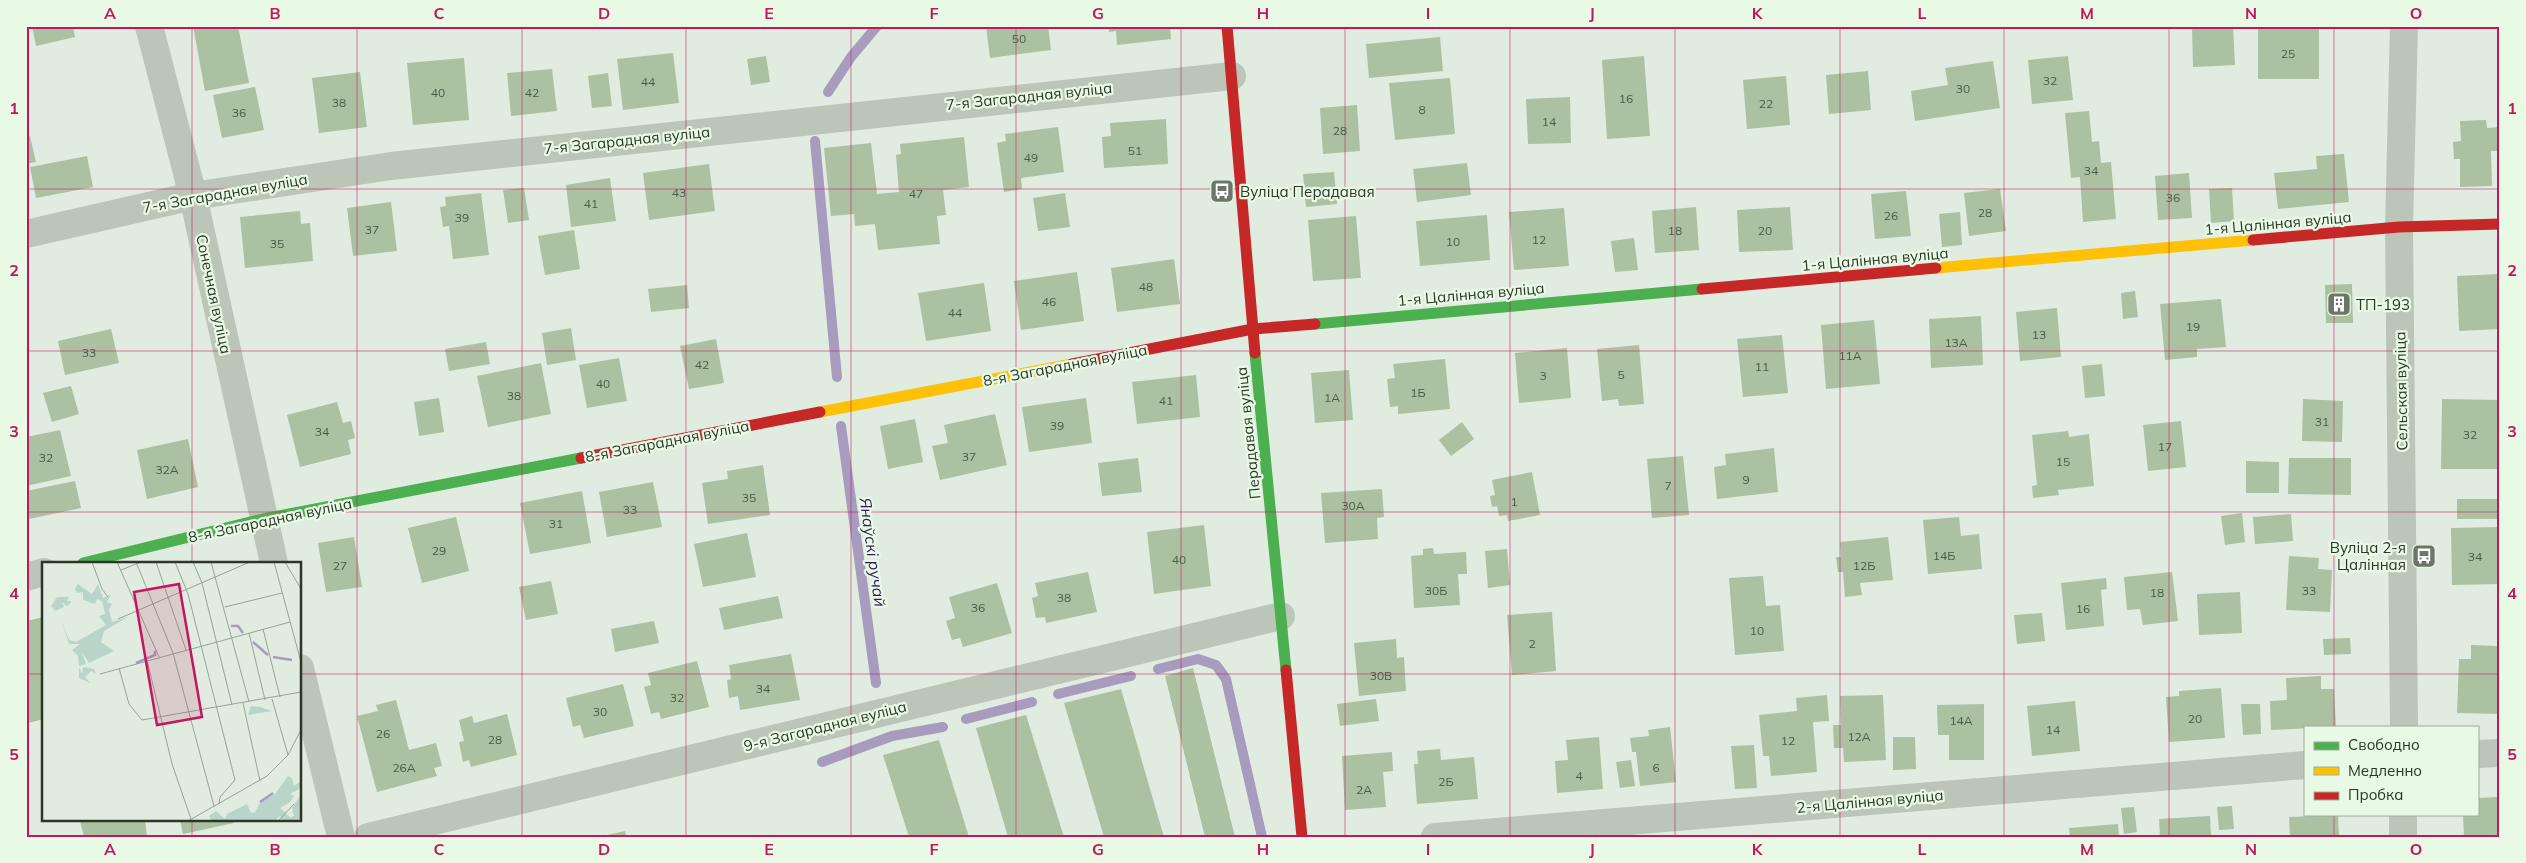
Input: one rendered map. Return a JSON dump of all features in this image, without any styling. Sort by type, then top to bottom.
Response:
[{"type":"street","name":"Сонечная вуліца","points":[[149,26],[193,196],[274,562]]},
{"type":"street","name":"Перадавая вуліца","points":[[1227,26],[1253,329],[1302,837]]},
{"type":"street","name":"Сельская вуліца","points":[[2404,26],[2399,227],[2404,726]]},
{"type":"street","name":"7-я Загарадная вуліца","points":[[26,234],[193,196],[391,166],[1232,76]]},
{"type":"street","name":"1-я Цалінная вуліца","points":[[1253,329],[2399,227],[2500,224]]},
{"type":"street","name":"8-я Загарадная вуліца","points":[[86,562],[263,519],[1253,329]]},
{"type":"street","points":[[26,577],[42,573]]},
{"type":"street","name":"9-я Загарадная вуліца","points":[[368,837],[1281,616]]},
{"type":"street","points":[[301,672],[341,837]]},
{"type":"street","points":[[2478,754],[2500,753]]},
{"type":"street","name":"2-я Цалінная вуліца","points":[[1435,837],[2304,765]]},
{"type":"street","points":[[2403,816],[2403,837]]},
{"type":"building","points":[[32,26],[73,26],[75,37],[36,46]]},
{"type":"building","points":[[193,26],[238,26],[249,83],[205,91]]},
{"type":"building","points":[[986,26],[1048,26],[1051,50],[990,58]]},
{"type":"building","points":[[1109,26],[1170,26],[1171,39],[1117,45],[1116,31],[1109,32]]},
{"type":"building","points":[[2192,26],[2233,26],[2235,65],[2193,67]]},
{"type":"building","points":[[2258,26],[2319,26],[2319,79],[2258,79]]},
{"type":"building","points":[[1440,37],[1443,71],[1369,78],[1366,44]]},
{"type":"building","points":[[673,53],[679,103],[623,110],[617,59]]},
{"type":"building","points":[[766,56],[770,82],[751,85],[747,59]]},
{"type":"building","points":[[1644,56],[1650,136],[1607,139],[1602,60]]},
{"type":"building","points":[[2068,56],[2073,100],[2032,104],[2028,60]]},
{"type":"building","points":[[464,58],[469,120],[413,125],[407,63]]},
{"type":"building","points":[[1993,61],[2000,108],[1915,121],[1911,91],[1948,85],[1945,68]]},
{"type":"building","points":[[552,69],[557,111],[511,116],[507,73]]},
{"type":"building","points":[[1868,71],[1871,110],[1829,114],[1826,75]]},
{"type":"building","points":[[360,72],[367,127],[319,133],[312,78]]},
{"type":"building","points":[[608,73],[612,106],[592,108],[588,76]]},
{"type":"building","points":[[1786,76],[1790,125],[1747,129],[1743,80]]},
{"type":"building","points":[[1450,78],[1455,134],[1395,140],[1389,83]]},
{"type":"building","points":[[255,87],[264,130],[222,138],[213,95]]},
{"type":"building","points":[[1570,97],[1571,143],[1528,144],[1526,99]]},
{"type":"building","points":[[1357,105],[1360,151],[1323,154],[1320,108]]},
{"type":"building","points":[[2089,111],[2092,142],[2099,141],[2101,163],[2111,162],[2116,219],[2083,222],[2080,177],[2071,178],[2065,113]]},
{"type":"building","points":[[1166,119],[1168,164],[1104,168],[1102,137],[1111,136],[1110,123]]},
{"type":"building","points":[[2486,120],[2487,128],[2500,127],[2500,151],[2491,151],[2492,186],[2460,187],[2460,159],[2454,159],[2453,142],[2461,141],[2460,121]]},
{"type":"building","points":[[1058,127],[1064,172],[1021,178],[1022,189],[1004,192],[997,143],[1006,141],[1005,134]]},
{"type":"building","points":[[30,136],[36,162],[26,164],[26,137]]},
{"type":"building","points":[[964,137],[969,187],[943,190],[946,215],[937,216],[940,244],[878,250],[875,224],[855,226],[854,214],[831,216],[824,148],[871,143],[877,194],[899,192],[896,155],[901,154],[900,144]]},
{"type":"building","points":[[2344,154],[2349,202],[2278,209],[2274,173],[2317,169],[2316,156]]},
{"type":"building","points":[[87,156],[93,187],[36,198],[30,167]]},
{"type":"building","points":[[1467,163],[1471,195],[1417,202],[1413,169]]},
{"type":"building","points":[[709,164],[715,211],[649,220],[643,173]]},
{"type":"building","points":[[1334,172],[1337,204],[1306,207],[1303,174]]},
{"type":"building","points":[[2189,173],[2192,218],[2158,220],[2155,176]]},
{"type":"building","points":[[610,178],[616,221],[571,227],[566,185]]},
{"type":"building","points":[[524,188],[529,220],[508,223],[503,190]]},
{"type":"building","points":[[2232,188],[2234,221],[2211,223],[2209,189]]},
{"type":"building","points":[[2000,189],[2006,231],[1969,236],[1964,193]]},
{"type":"building","points":[[1906,191],[1911,236],[1875,239],[1871,194]]},
{"type":"building","points":[[481,193],[489,255],[453,259],[449,226],[443,227],[440,207],[446,206],[445,197]]},
{"type":"building","points":[[1065,193],[1070,227],[1038,231],[1033,198]]},
{"type":"building","points":[[391,202],[397,251],[353,256],[347,208]]},
{"type":"building","points":[[1696,207],[1699,250],[1655,253],[1652,211]]},
{"type":"building","points":[[1790,207],[1793,250],[1739,252],[1737,210]]},
{"type":"building","points":[[1564,208],[1569,266],[1514,270],[1509,212]]},
{"type":"building","points":[[300,211],[301,224],[310,223],[313,261],[245,268],[240,217]]},
{"type":"building","points":[[1960,212],[1962,245],[1942,247],[1939,214]]},
{"type":"building","points":[[1487,215],[1490,260],[1420,266],[1416,221]]},
{"type":"building","points":[[1356,216],[1361,278],[1313,281],[1308,220]]},
{"type":"building","points":[[574,230],[580,269],[545,275],[538,236]]},
{"type":"building","points":[[1634,238],[1638,270],[1615,272],[1611,241]]},
{"type":"building","points":[[1174,259],[1180,304],[1117,312],[1111,268]]},
{"type":"building","points":[[1077,272],[1084,321],[1021,330],[1014,281]]},
{"type":"building","points":[[2500,274],[2500,329],[2459,331],[2457,276]]},
{"type":"building","points":[[984,283],[991,331],[926,341],[918,293]]},
{"type":"building","name":"ТП-193","points":[[2352,284],[2353,323],[2326,323],[2325,285]]},
{"type":"building","points":[[687,285],[689,308],[651,312],[648,289]]},
{"type":"building","points":[[2135,291],[2138,317],[2123,319],[2121,293]]},
{"type":"building","points":[[2221,299],[2226,347],[2197,349],[2197,357],[2165,360],[2160,304]]},
{"type":"building","points":[[2057,308],[2061,357],[2020,361],[2016,312]]},
{"type":"building","points":[[1981,316],[1983,365],[1931,368],[1929,319]]},
{"type":"building","points":[[1874,320],[1880,384],[1826,389],[1821,325]]},
{"type":"building","points":[[571,328],[576,360],[547,365],[542,333]]},
{"type":"building","points":[[111,329],[119,363],[65,375],[58,341]]},
{"type":"building","points":[[1782,335],[1788,393],[1743,397],[1737,339]]},
{"type":"building","points":[[716,339],[724,383],[689,389],[680,346]]},
{"type":"building","points":[[486,342],[490,364],[449,371],[445,349]]},
{"type":"building","points":[[1639,345],[1644,404],[1619,406],[1618,399],[1602,401],[1597,349]]},
{"type":"building","points":[[1567,348],[1571,398],[1519,403],[1515,353]]},
{"type":"building","points":[[619,358],[627,401],[587,408],[579,365]]},
{"type":"building","points":[[1445,359],[1450,409],[1398,414],[1398,406],[1390,407],[1387,379],[1395,378],[1393,364]]},
{"type":"building","points":[[541,363],[551,414],[488,427],[477,376]]},
{"type":"building","points":[[2102,364],[2105,396],[2085,398],[2082,366]]},
{"type":"building","points":[[1349,370],[1353,420],[1315,423],[1311,373]]},
{"type":"building","points":[[1196,375],[1200,417],[1137,424],[1132,382]]},
{"type":"building","points":[[71,386],[79,414],[52,422],[43,393]]},
{"type":"building","points":[[439,398],[444,432],[419,436],[414,402]]},
{"type":"building","points":[[1086,398],[1092,443],[1029,452],[1022,407]]},
{"type":"building","points":[[2303,399],[2343,401],[2342,442],[2302,441]]},
{"type":"building","points":[[2442,399],[2500,400],[2500,469],[2441,469]]},
{"type":"building","points":[[337,402],[343,423],[351,421],[355,438],[348,440],[351,454],[300,467],[287,415]]},
{"type":"building","points":[[995,414],[1007,465],[940,480],[932,446],[948,443],[944,425]]},
{"type":"building","points":[[915,419],[923,462],[888,469],[880,426]]},
{"type":"building","points":[[2181,421],[2186,467],[2148,471],[2143,425]]},
{"type":"building","points":[[1462,422],[1474,439],[1451,456],[1439,440]]},
{"type":"building","points":[[60,430],[71,476],[26,486],[26,437]]},
{"type":"building","points":[[2068,431],[2069,437],[2089,434],[2094,486],[2058,490],[2059,495],[2033,498],[2032,486],[2037,485],[2032,435]]},
{"type":"building","points":[[188,439],[198,487],[147,499],[137,450]]},
{"type":"building","points":[[1774,448],[1778,492],[1717,499],[1714,467],[1726,465],[1725,454]]},
{"type":"building","points":[[1683,456],[1689,515],[1652,518],[1647,459]]},
{"type":"building","points":[[1138,458],[1142,492],[1102,496],[1098,463]]},
{"type":"building","points":[[2289,458],[2351,458],[2351,495],[2288,494]]},
{"type":"building","points":[[2246,461],[2279,462],[2279,493],[2246,493]]},
{"type":"building","points":[[763,465],[770,515],[708,524],[702,483],[728,479],[727,471]]},
{"type":"building","points":[[1532,472],[1540,515],[1508,521],[1507,515],[1499,516],[1497,506],[1492,507],[1490,496],[1495,495],[1492,480]]},
{"type":"building","points":[[75,481],[81,508],[29,519],[26,491]]},
{"type":"building","points":[[653,482],[662,527],[607,537],[599,492]]},
{"type":"building","points":[[1382,489],[1384,517],[1377,518],[1378,539],[1325,543],[1321,493]]},
{"type":"building","points":[[582,491],[591,543],[530,554],[520,503]]},
{"type":"building","points":[[2457,499],[2500,499],[2500,519],[2457,519]]},
{"type":"building","points":[[2242,513],[2245,542],[2225,545],[2221,516]]},
{"type":"building","points":[[2291,514],[2293,541],[2255,544],[2253,517]]},
{"type":"building","points":[[456,517],[469,571],[422,583],[408,528]]},
{"type":"building","points":[[1959,517],[1961,536],[1979,534],[1982,569],[1928,574],[1923,520]]},
{"type":"building","points":[[1204,525],[1211,586],[1154,594],[1147,532]]},
{"type":"building","points":[[2500,527],[2500,584],[2452,585],[2451,528]]},
{"type":"building","points":[[747,533],[756,577],[703,587],[694,544]]},
{"type":"building","points":[[354,537],[362,587],[326,592],[318,543]]},
{"type":"building","points":[[1888,537],[1893,580],[1860,583],[1862,595],[1845,597],[1843,572],[1838,572],[1836,557],[1841,557],[1840,542]]},
{"type":"building","points":[[1433,548],[1434,554],[1466,552],[1467,574],[1458,574],[1460,605],[1414,608],[1411,556],[1423,555],[1423,549]]},
{"type":"building","points":[[1507,549],[1510,585],[1488,588],[1485,551]]},
{"type":"building","points":[[2289,556],[2319,558],[2318,569],[2332,570],[2330,612],[2286,610]]},
{"type":"building","points":[[1088,572],[1097,612],[1046,623],[1045,617],[1036,618],[1032,598],[1038,596],[1035,583]]},
{"type":"building","points":[[2172,572],[2178,621],[2143,625],[2140,609],[2127,610],[2124,577]]},
{"type":"building","points":[[1763,576],[1766,606],[1780,605],[1784,651],[1735,655],[1729,578]]},
{"type":"building","points":[[2106,578],[2107,589],[2101,590],[2104,626],[2066,630],[2061,583]]},
{"type":"building","points":[[551,581],[558,614],[526,620],[519,587]]},
{"type":"building","points":[[997,583],[1012,633],[963,647],[960,638],[952,640],[946,621],[955,618],[949,597]]},
{"type":"building","points":[[2240,592],[2242,633],[2199,635],[2197,594]]},
{"type":"building","points":[[778,596],[783,618],[724,630],[719,608]]},
{"type":"building","points":[[1552,612],[1556,671],[1512,675],[1507,615]]},
{"type":"building","points":[[2042,613],[2045,641],[2017,644],[2014,615]]},
{"type":"building","points":[[42,617],[42,720],[28,723],[26,714],[26,621]]},
{"type":"building","points":[[654,621],[659,643],[615,652],[611,629]]},
{"type":"building","points":[[2350,638],[2351,654],[2324,655],[2323,639]]},
{"type":"building","points":[[1396,639],[1397,658],[1404,657],[1406,691],[1359,696],[1354,643]]},
{"type":"building","points":[[2471,645],[2500,646],[2500,714],[2457,713],[2459,659],[2471,659]]},
{"type":"building","points":[[791,654],[800,700],[740,710],[738,696],[729,698],[727,680],[731,679],[729,665]]},
{"type":"building","points":[[697,661],[709,707],[661,719],[659,712],[651,714],[644,687],[651,685],[648,673]]},
{"type":"building","points":[[1193,668],[1235,837],[1205,837],[1165,676]]},
{"type":"building","points":[[2321,676],[2321,689],[2334,689],[2336,726],[2304,726],[2304,728],[2271,730],[2270,701],[2287,700],[2286,678]]},
{"type":"building","points":[[623,684],[634,726],[584,738],[580,725],[573,727],[566,698]]},
{"type":"building","points":[[2221,688],[2225,738],[2169,742],[2166,697],[2179,696],[2179,691]]},
{"type":"building","points":[[1121,689],[1164,837],[1104,837],[1064,703]]},
{"type":"building","points":[[1827,695],[1829,721],[1813,722],[1817,772],[1771,776],[1769,756],[1763,756],[1759,715],[1797,711],[1796,698]]},
{"type":"building","points":[[1883,695],[1886,760],[1844,762],[1843,748],[1834,748],[1833,725],[1841,725],[1840,696]]},
{"type":"building","points":[[1376,699],[1379,721],[1340,726],[1337,704]]},
{"type":"building","points":[[396,700],[409,750],[436,743],[442,766],[434,768],[437,776],[377,792],[357,716],[378,711],[376,705]]},
{"type":"building","points":[[2075,701],[2080,751],[2032,756],[2027,706]]},
{"type":"building","points":[[1984,704],[1984,760],[1949,760],[1949,735],[1938,735],[1937,705]]},
{"type":"building","points":[[2241,704],[2260,704],[2261,734],[2243,735]]},
{"type":"building","points":[[507,714],[517,755],[471,767],[469,760],[463,762],[459,742],[464,741],[459,720],[472,716],[474,723]]},
{"type":"building","points":[[1026,715],[1064,837],[1008,837],[976,728]]},
{"type":"building","points":[[1670,727],[1676,782],[1640,786],[1636,752],[1632,752],[1630,738],[1649,736],[1648,730]]},
{"type":"building","points":[[1599,737],[1603,789],[1557,793],[1555,761],[1568,760],[1566,740]]},
{"type":"building","points":[[1893,737],[1915,737],[1916,769],[1893,770]]},
{"type":"building","points":[[939,740],[969,837],[909,837],[883,755]]},
{"type":"building","points":[[1754,745],[1757,788],[1735,789],[1731,746]]},
{"type":"building","points":[[1440,749],[1441,760],[1474,757],[1478,799],[1417,804],[1414,764],[1418,764],[1417,751]]},
{"type":"building","points":[[1392,752],[1393,771],[1383,772],[1386,807],[1345,810],[1342,756]]},
{"type":"building","points":[[1631,760],[1635,786],[1620,788],[1616,762]]},
{"type":"building","points":[[2497,797],[2499,837],[2464,837],[2463,816],[2478,816],[2478,798]]},
{"type":"building","points":[[2232,806],[2234,829],[2219,830],[2217,807]]},
{"type":"building","points":[[2134,807],[2137,832],[2124,834],[2121,808]]},
{"type":"building","points":[[2210,816],[2211,837],[2160,837],[2159,819]]},
{"type":"building","points":[[2338,816],[2339,837],[2290,837],[2289,817]]},
{"type":"building","points":[[145,820],[147,837],[84,837],[80,821]]},
{"type":"building","points":[[180,820],[233,820],[234,823],[183,834]]},
{"type":"building","points":[[2118,824],[2119,837],[2070,837],[2069,828]]},
{"type":"building","points":[[625,831],[626,837],[603,837],[603,836]]},
{"type":"waterway","name":"Янаўскі ручай","points":[[828,92],[851,57],[877,26]]},
{"type":"waterway","name":"Янаўскі ручай","points":[[815,141],[837,377]]},
{"type":"waterway","name":"Янаўскі ручай","points":[[841,426],[876,683]]},
{"type":"waterway","points":[[1158,669],[1198,659],[1216,665],[1226,679],[1262,837]]},
{"type":"waterway","points":[[1058,694],[1131,676]]},
{"type":"waterway","points":[[966,719],[1032,702]]},
{"type":"waterway","name":"Янаўскі ручай","points":[[822,762],[892,736],[943,727]]},
{"type":"traffic: fast","points":[[1315,324],[1702,289]]},
{"type":"traffic: fast","points":[[1255,353],[1286,670]]},
{"type":"traffic: fast","points":[[87,562],[263,519],[581,458]]},
{"type":"traffic: slow","points":[[1936,268],[2253,240]]},
{"type":"traffic: slow","points":[[820,412],[1072,364]]},
{"type":"traffic: jam","points":[[1227,26],[1255,353]]},
{"type":"traffic: jam","points":[[2253,240],[2399,227],[2500,224]]},
{"type":"traffic: jam","points":[[1702,289],[1936,268]]},
{"type":"traffic: jam","points":[[1072,364],[1253,329],[1315,324]]},
{"type":"traffic: jam","points":[[581,458],[820,412]]},
{"type":"traffic: jam","points":[[1286,670],[1302,837]]},
{"type":"place","name":"Вуліца Перадавая","points":[[1222,191]]},
{"type":"place","name":"ТП-193","points":[[2339,304]]},
{"type":"place","name":"Вуліца 2-я Цалінная","points":[[2424,556]]}]
